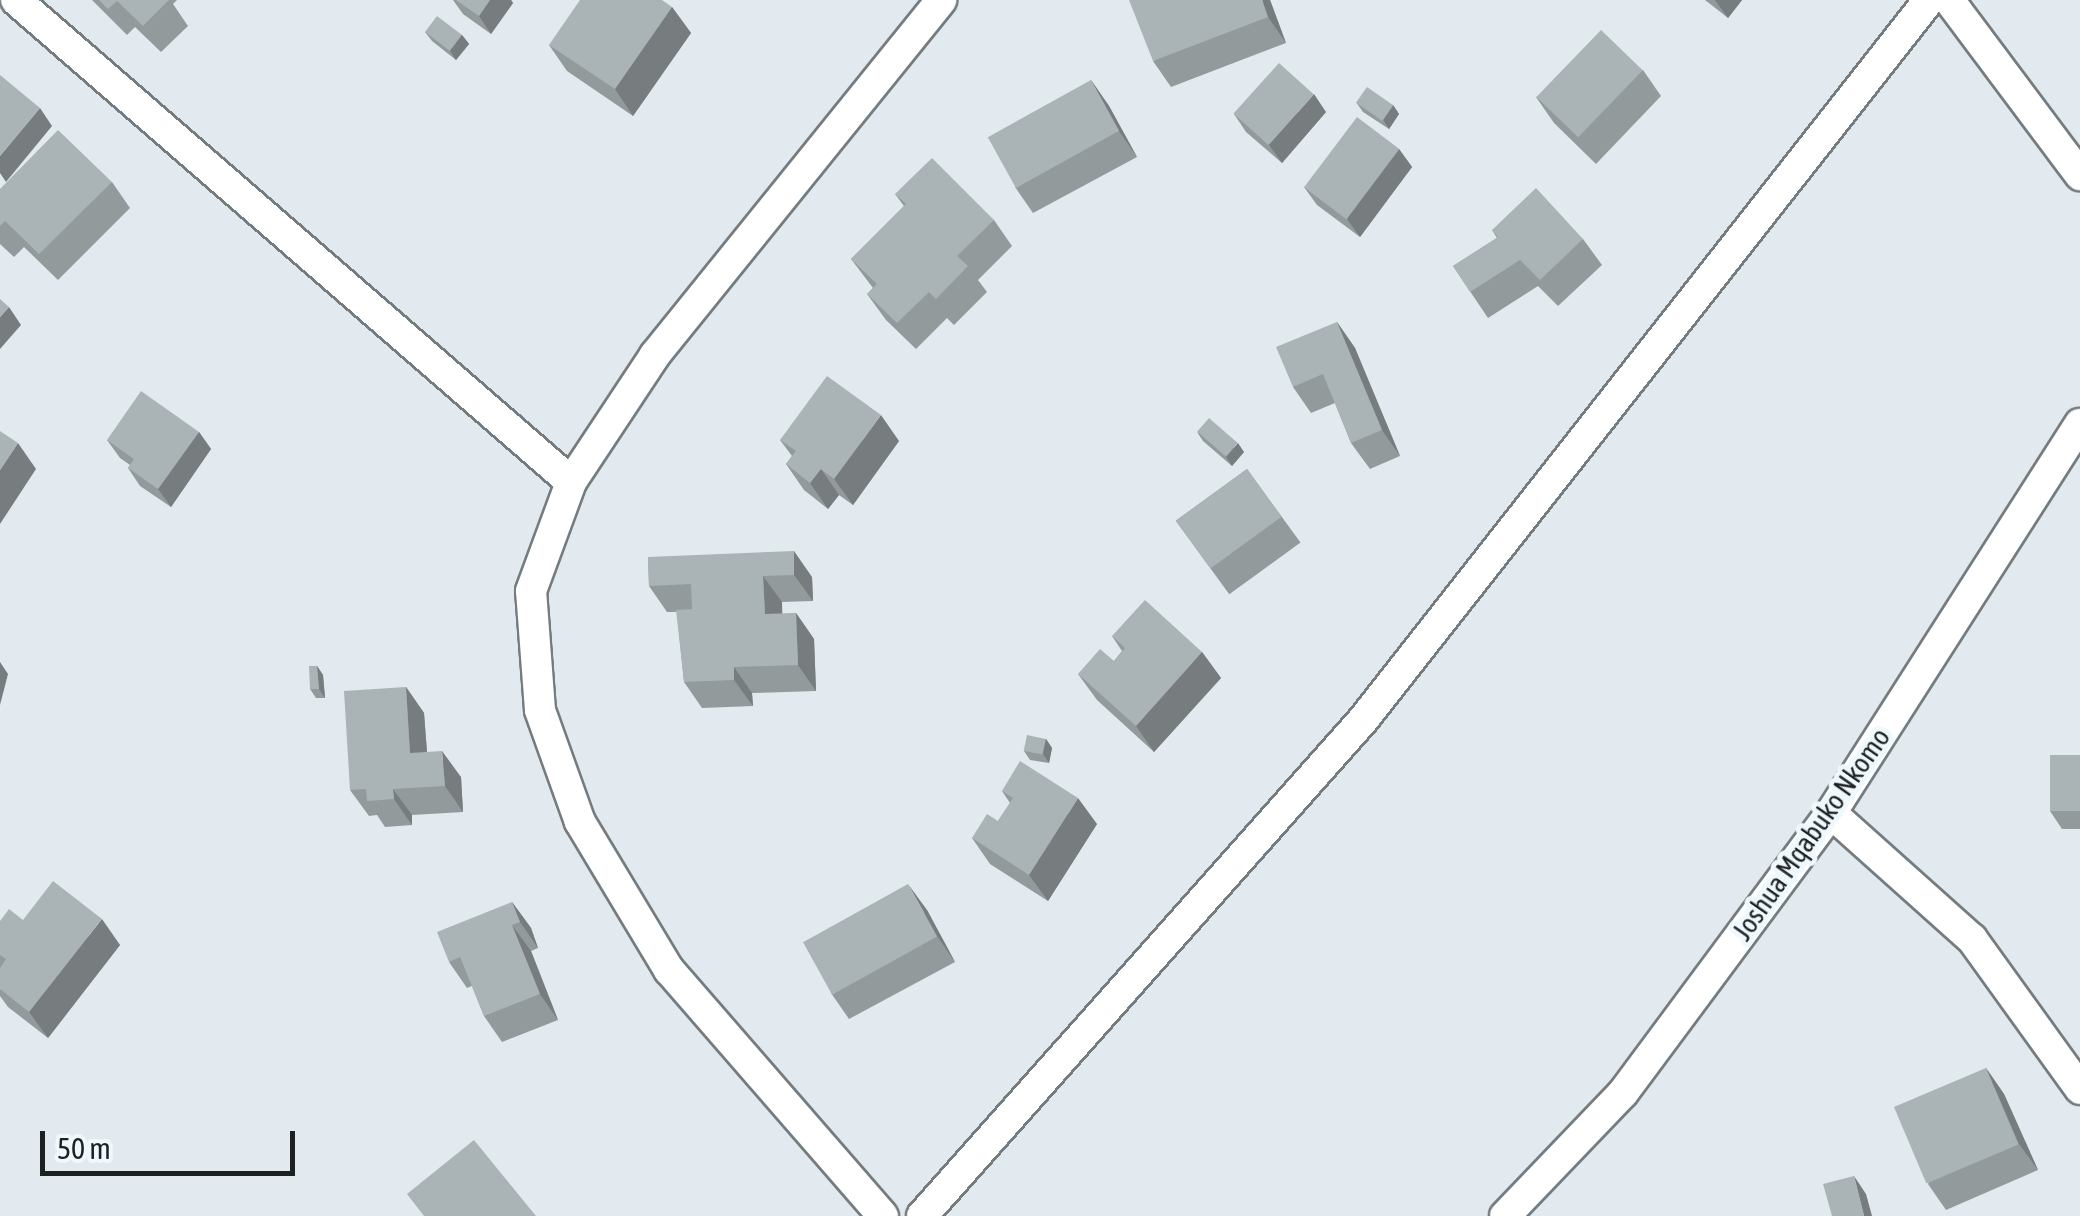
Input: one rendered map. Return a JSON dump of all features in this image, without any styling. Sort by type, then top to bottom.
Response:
[{"type":"street","points":[[16,0],[570,482]]},
{"type":"street","points":[[883,1216],[669,970],[580,822],[540,710],[530,637],[531,590],[570,482],[655,355],[941,0]]},
{"type":"street","points":[[922,1216],[1363,720],[1929,0]]},
{"type":"street","points":[[1949,0],[2080,175]]},
{"type":"street","name":"Joshua Mqabuko Nkomo","points":[[1505,1216],[1622,1093],[1831,812],[2080,424]]},
{"type":"street","points":[[1831,812],[1972,938],[2080,1089]]},
{"type":"building","points":[[99,0],[169,0],[143,26],[117,1],[108,9]]},
{"type":"building","points":[[456,0],[490,0],[479,16]]},
{"type":"building","points":[[580,0],[662,0],[672,7],[615,89],[549,45]]},
{"type":"building","points":[[1129,0],[1262,0],[1268,17],[1153,61]]},
{"type":"building","points":[[437,16],[462,35],[450,51],[425,32]]},
{"type":"building","points":[[1601,30],[1643,70],[1578,137],[1536,97]]},
{"type":"building","points":[[1279,63],[1314,94],[1268,145],[1233,114]]},
{"type":"building","points":[[0,75],[40,108],[0,156]]},
{"type":"building","points":[[1091,80],[1119,131],[1016,188],[988,137]]},
{"type":"building","points":[[1367,87],[1393,105],[1382,121],[1356,103]]},
{"type":"building","points":[[1357,117],[1399,149],[1346,219],[1304,187]]},
{"type":"building","points":[[58,130],[112,182],[39,254],[5,221],[0,226],[0,189]]},
{"type":"building","points":[[932,158],[994,220],[957,256],[968,266],[936,299],[929,292],[897,323],[867,294],[877,284],[851,259],[906,204],[895,194]]},
{"type":"building","points":[[1536,188],[1583,239],[1540,280],[1520,260],[1470,292],[1453,266],[1498,237],[1492,230]]},
{"type":"building","points":[[0,299],[9,307],[0,317]]},
{"type":"building","points":[[1337,322],[1382,430],[1351,443],[1323,374],[1293,387],[1276,347]]},
{"type":"building","points":[[827,376],[881,415],[834,479],[821,469],[810,483],[786,464],[796,451],[780,440]]},
{"type":"building","points":[[141,391],[199,432],[158,489],[128,468],[134,459],[107,440]]},
{"type":"building","points":[[1209,418],[1238,443],[1226,457],[1197,432]]},
{"type":"building","points":[[0,431],[18,443],[0,470]]},
{"type":"building","points":[[1247,469],[1282,517],[1210,568],[1176,521]]},
{"type":"building","points":[[794,551],[794,575],[763,576],[765,614],[796,613],[798,665],[734,667],[734,680],[684,682],[676,610],[692,609],[691,584],[649,586],[648,557]]},
{"type":"building","points":[[1145,600],[1202,652],[1136,726],[1078,674],[1100,649],[1114,661],[1125,648],[1112,636]]},
{"type":"building","points":[[309,666],[317,666],[319,689],[310,689]]},
{"type":"building","points":[[406,687],[410,753],[442,751],[445,786],[393,789],[394,799],[367,801],[366,789],[350,790],[344,691]]},
{"type":"building","points":[[1027,735],[1046,739],[1042,755],[1024,751]]},
{"type":"building","points":[[2050,755],[2080,755],[2080,811],[2050,811]]},
{"type":"building","points":[[1020,761],[1078,798],[1029,875],[972,838],[987,814],[998,821],[1013,798],[1002,791]]},
{"type":"building","points":[[53,881],[102,919],[29,1012],[0,989],[0,968],[6,959],[0,955],[0,921],[9,909],[23,920]]},
{"type":"building","points":[[908,884],[937,936],[832,995],[803,942]]},
{"type":"building","points":[[512,902],[520,922],[512,925],[540,994],[484,1016],[460,957],[449,962],[437,932]]},
{"type":"building","points":[[1986,1068],[2018,1144],[1926,1183],[1894,1107]]},
{"type":"building","points":[[474,1140],[536,1216],[424,1216],[407,1194]]},
{"type":"building","points":[[1854,1176],[1864,1216],[1832,1216],[1823,1184]]}]
